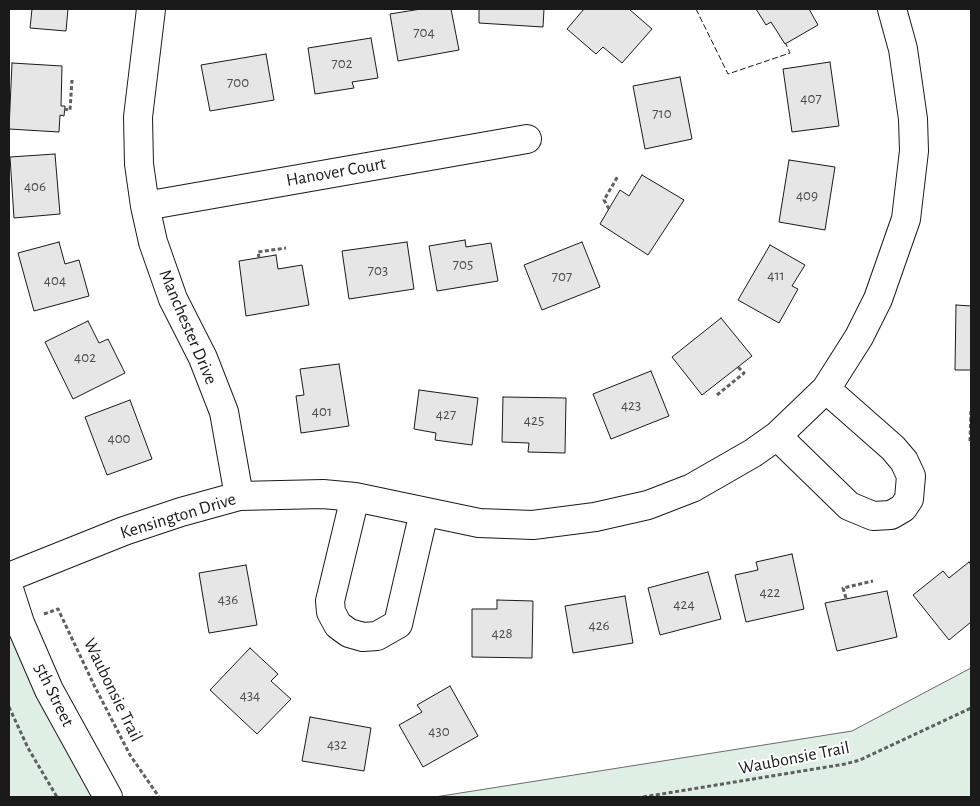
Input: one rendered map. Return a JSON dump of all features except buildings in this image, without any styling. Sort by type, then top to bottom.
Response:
[{"type":"street","name":"Manchester Drive","points":[[151,9],[138,117],[139,170],[145,206],[153,242],[172,299],[203,358],[224,412],[239,496]]},
{"type":"street","name":"Kensington Drive","points":[[9,576],[141,526],[239,496],[285,493],[355,497],[424,512],[501,525],[533,525],[595,517],[648,505],[692,488],[753,453],[777,436],[826,389],[859,337],[878,299],[906,219],[914,151],[913,119],[903,49],[892,9]]},
{"type":"street","name":"Hanover Court","points":[[145,206],[527,139]]},
{"type":"street","points":[[777,436],[849,506],[873,516],[891,515],[903,508],[909,499],[911,476],[904,461],[894,448],[826,389]]},
{"type":"street","points":[[355,497],[330,600],[331,612],[338,625],[349,633],[362,637],[377,636],[398,624],[424,512]]},
{"type":"street","name":"5th Street","points":[[9,589],[20,622],[49,690],[108,797]]},
{"type":"path","points":[[64,109],[70,110],[72,80]]},
{"type":"path","points":[[609,209],[604,200],[618,176]]},
{"type":"path","points":[[259,258],[258,252],[286,248]]},
{"type":"path","points":[[717,395],[744,373],[738,367]]},
{"type":"path","points":[[970,441],[971,410]]},
{"type":"path","points":[[846,598],[843,588],[873,581]]},
{"type":"path","name":"Waubonsie Trail","points":[[40,615],[58,609],[130,755],[159,797]]},
{"type":"path","points":[[9,707],[28,748],[58,797]]},
{"type":"path","name":"Waubonsie Trail","points":[[642,797],[860,760],[971,708]]},
{"type":"green space","points":[[9,589],[108,797],[9,797]]},
{"type":"green space","points":[[971,668],[971,797],[435,797],[852,731]]},
{"type":"fence","points":[[696,9],[728,74],[790,53],[786,44]]}]
